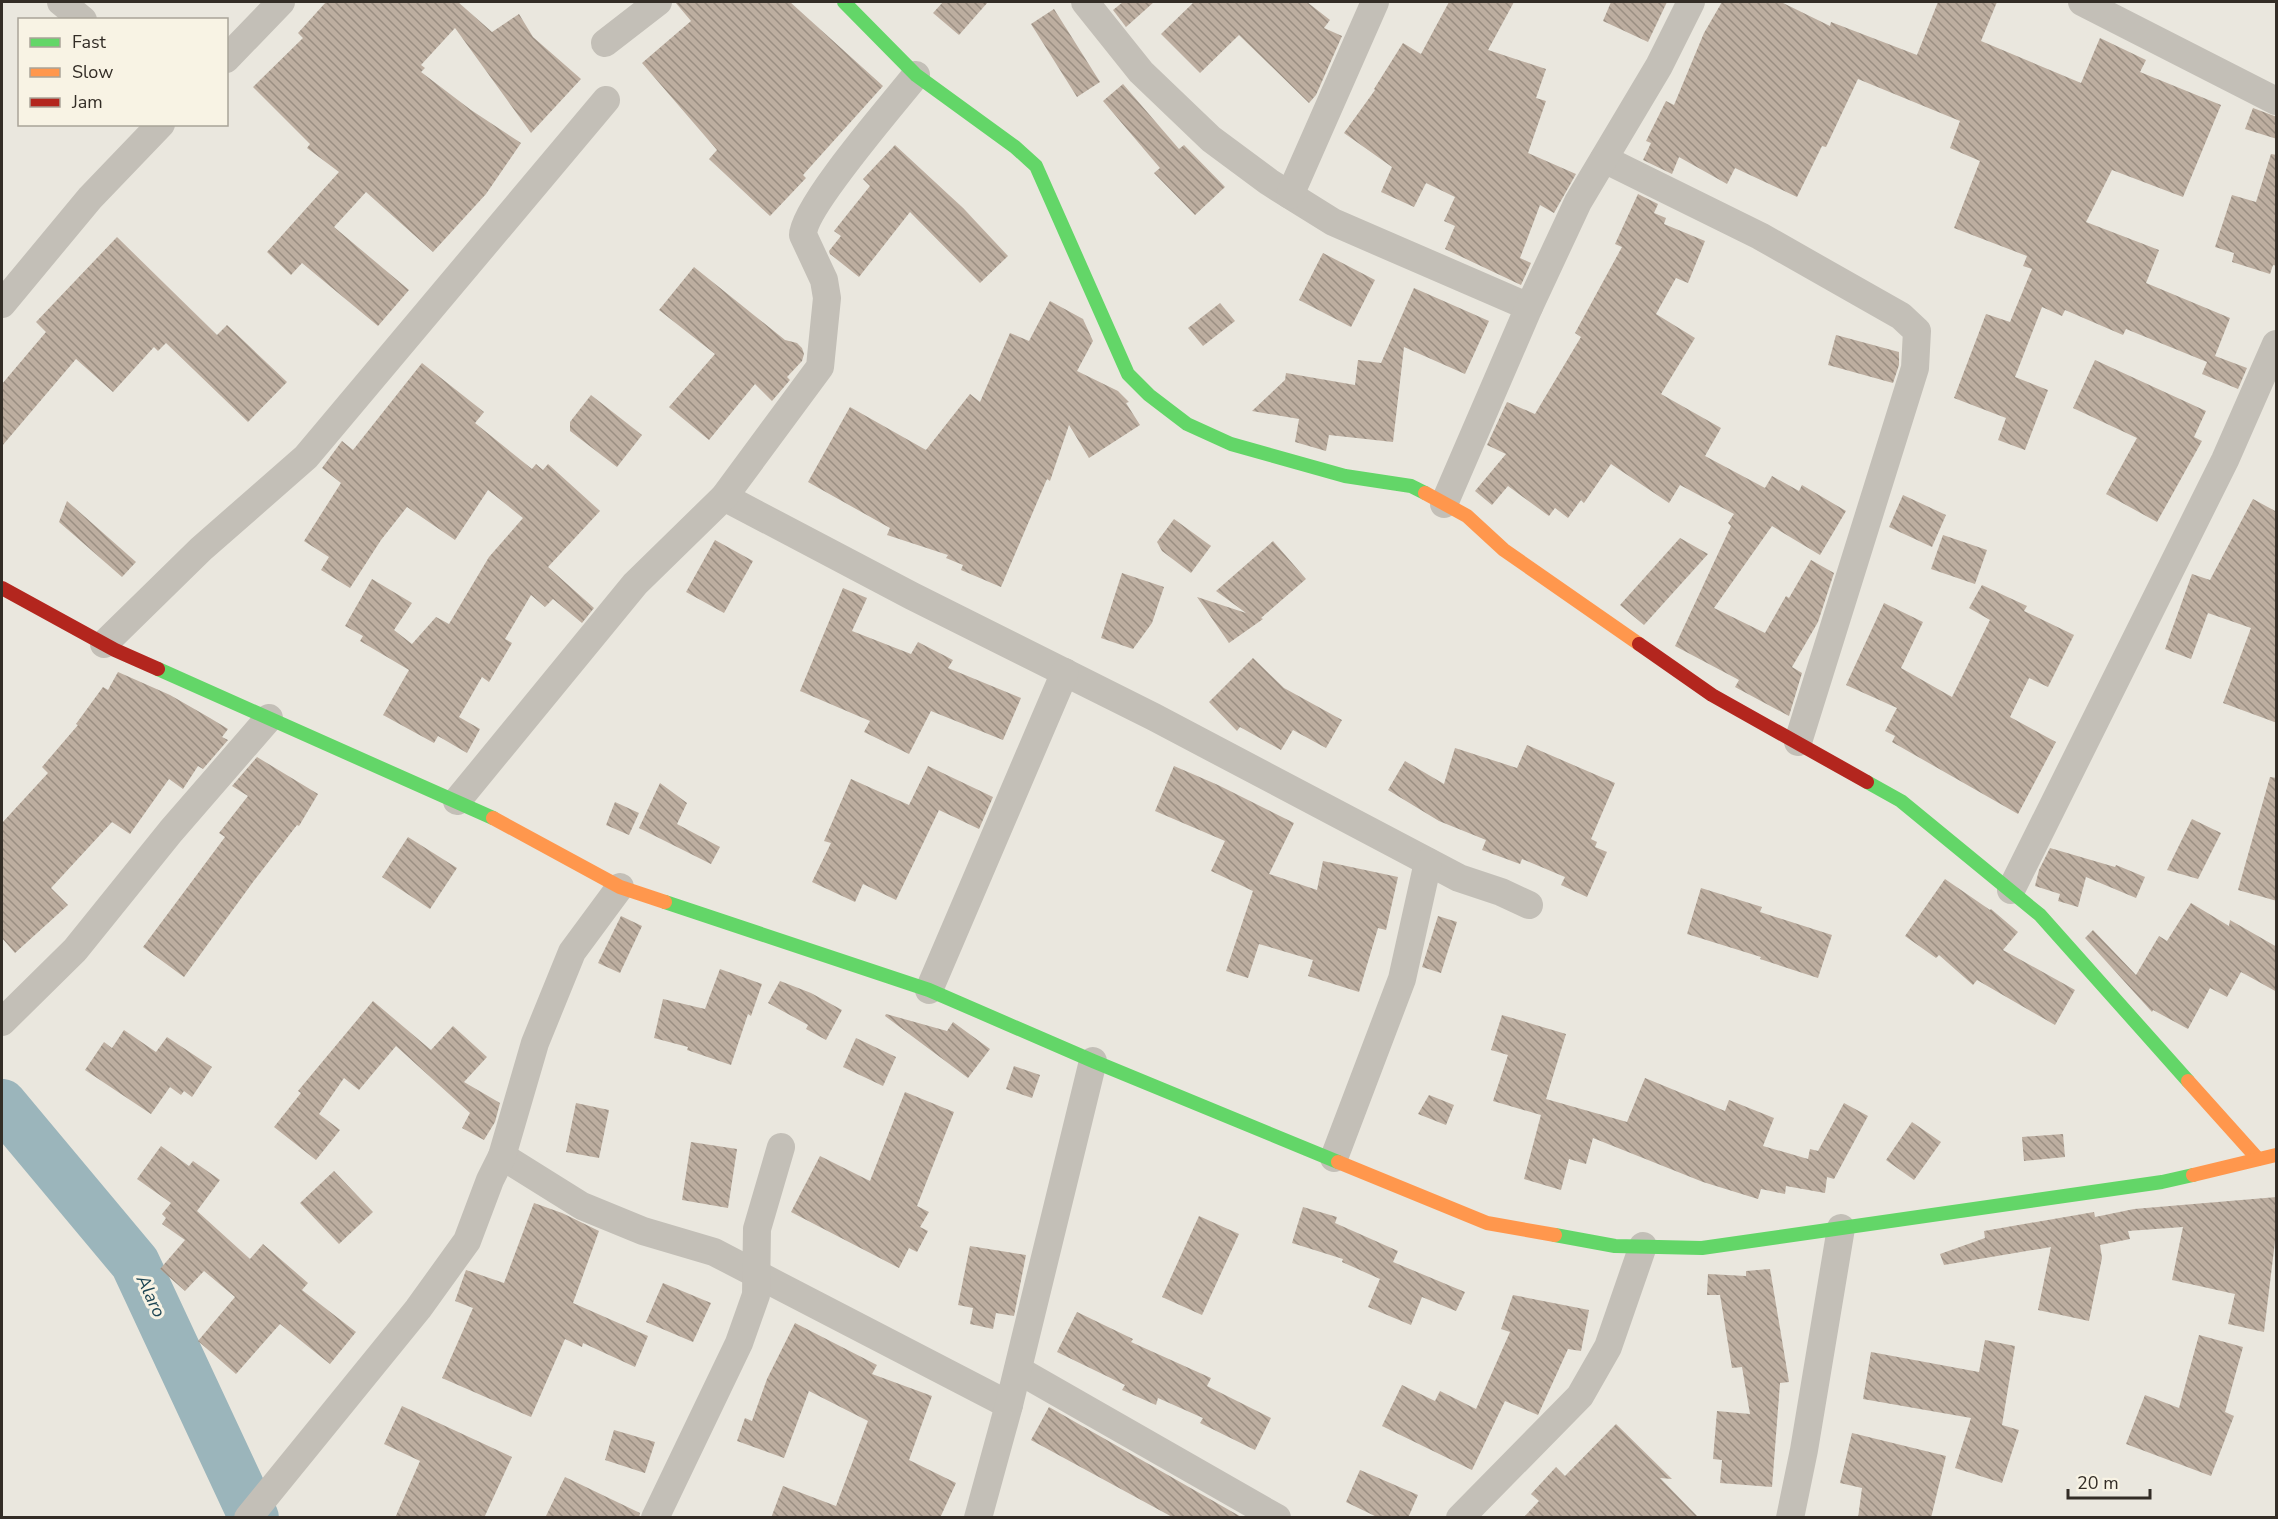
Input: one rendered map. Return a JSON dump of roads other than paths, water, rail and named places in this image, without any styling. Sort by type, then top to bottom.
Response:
[{"type":"street","points":[[61,2],[81,18]]},
{"type":"street","points":[[228,57],[281,2]]},
{"type":"street","points":[[605,43],[658,2]]},
{"type":"street","points":[[844,2],[916,75],[1015,147],[1036,166],[1128,374],[1149,395],[1187,424],[1231,444],[1345,476],[1411,486],[1467,516],[1504,550],[1712,695],[1901,801],[2040,915],[2259,1159]]},
{"type":"street","points":[[1085,2],[1141,72],[1211,139],[1269,182],[1333,222],[1529,307]]},
{"type":"street","points":[[1290,195],[1375,2]]},
{"type":"street","points":[[1444,504],[1529,307],[1578,202],[1659,66],[1691,2]]},
{"type":"street","points":[[2082,2],[2277,101]]},
{"type":"street","points":[[457,801],[635,584],[724,497],[820,367],[827,298],[824,280],[803,235],[803,227],[823,193],[916,75]]},
{"type":"street","points":[[104,644],[201,549],[306,457],[606,100]]},
{"type":"street","points":[[2,304],[90,198],[159,126]]},
{"type":"street","points":[[1604,159],[1760,236],[1901,316],[1917,331],[1915,368],[1798,742]]},
{"type":"street","points":[[2011,890],[2219,470],[2277,344]]},
{"type":"street","points":[[724,497],[912,596],[1154,717],[1459,878],[1501,892],[1529,905]]},
{"type":"street","points":[[2,588],[104,644],[482,812],[620,886],[928,990],[1093,1061],[1334,1158],[1487,1223],[1615,1246],[1702,1248],[2162,1182],[2277,1155]]},
{"type":"street","points":[[928,990],[1065,672]]},
{"type":"street","points":[[2,1022],[75,950],[171,831],[269,718]]},
{"type":"street","points":[[1334,1158],[1402,979],[1428,862]]},
{"type":"street","points":[[248,1518],[418,1309],[467,1241],[490,1180],[502,1156],[535,1043],[572,952],[620,886]]},
{"type":"street","points":[[978,1518],[1010,1405],[1093,1061]]},
{"type":"street","points":[[655,1518],[739,1343],[756,1295],[757,1229],[781,1147]]},
{"type":"street","points":[[502,1156],[582,1206],[643,1231],[714,1252],[1010,1405]]},
{"type":"street","points":[[1790,1518],[1804,1450],[1840,1228]]},
{"type":"street","points":[[1460,1518],[1580,1396],[1608,1347],[1643,1246]]},
{"type":"street","points":[[1018,1370],[1277,1518]]},
{"type":"waterway","name":"Alaro","points":[[2,1104],[135,1263],[254,1518]]}]
